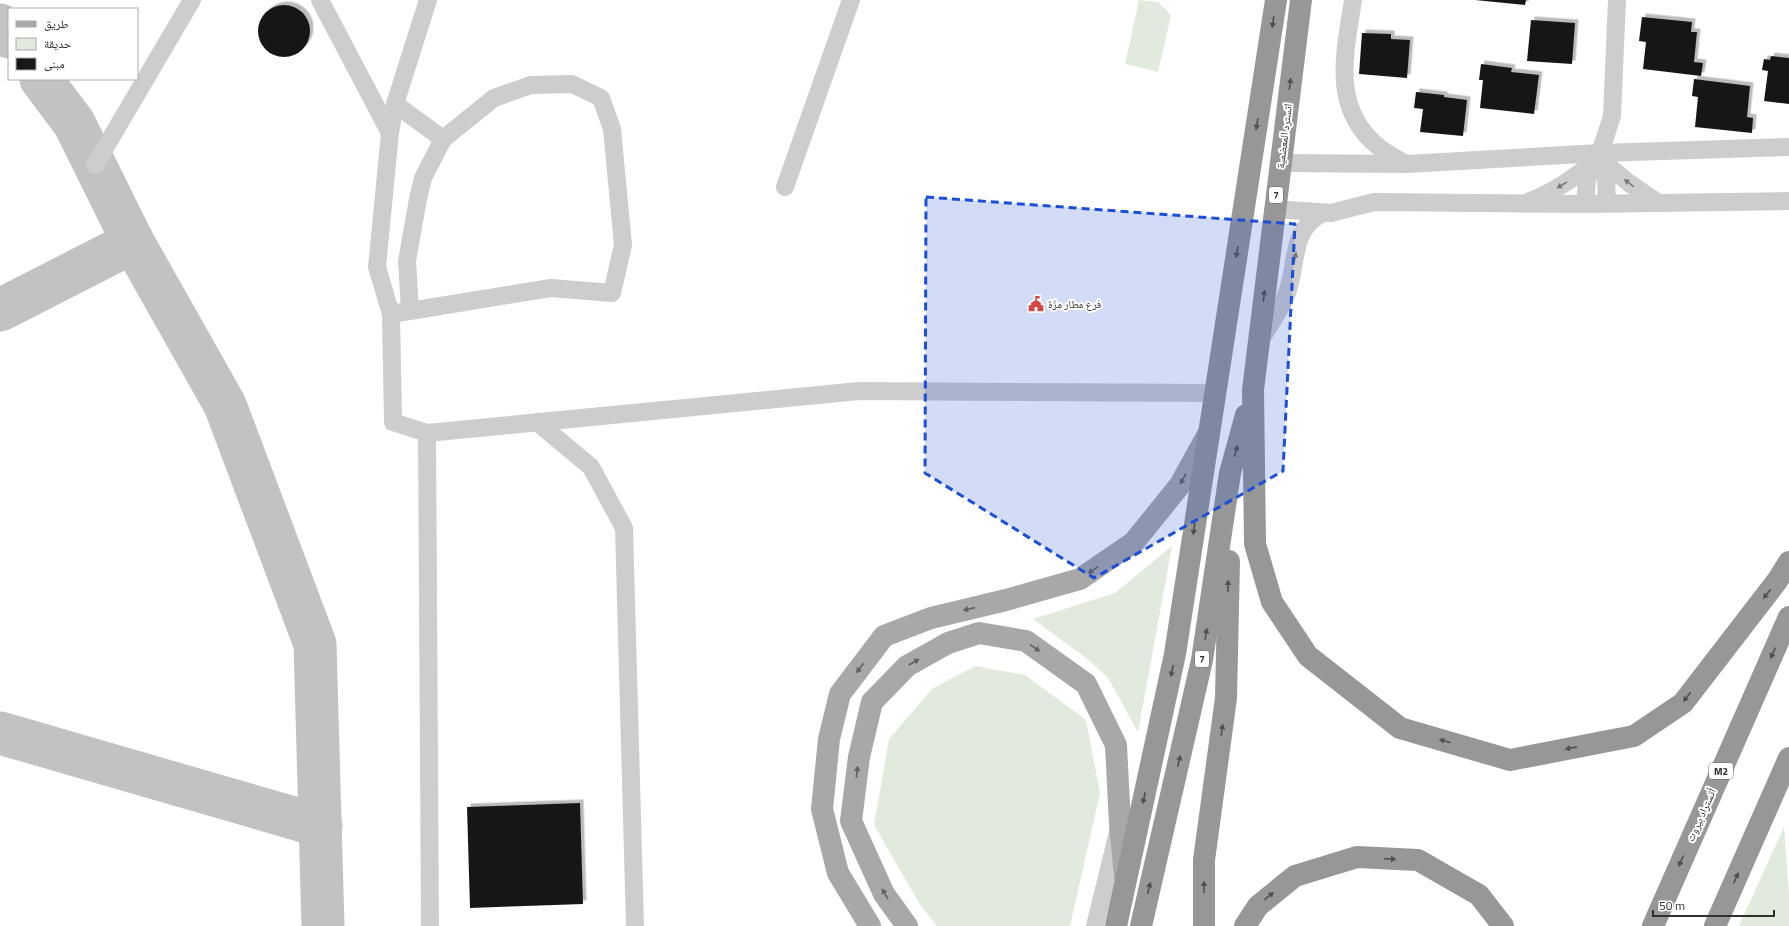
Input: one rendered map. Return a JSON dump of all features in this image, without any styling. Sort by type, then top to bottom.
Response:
[{"type":"highway","points":[[1116,926],[1175,654],[1214,393],[1276,0]]},
{"type":"highway","name":"اتسترد المعضمية","points":[[1253,390],[1301,0]]},
{"type":"highway","points":[[1253,390],[1255,544],[1272,602],[1308,656],[1400,728],[1510,760],[1634,736],[1683,703],[1778,581],[1789,562]]},
{"type":"highway","name":"7","points":[[1141,926],[1202,660],[1230,472],[1253,390]]},
{"type":"highway","points":[[1204,926],[1204,860],[1226,698],[1230,472]]},
{"type":"highway","name":"أتستراد بيروت","points":[[1653,926],[1789,617]]},
{"type":"highway","points":[[1715,926],[1789,758]]},
{"type":"highway","points":[[1245,926],[1258,906],[1294,876],[1357,857],[1418,860],[1479,895],[1503,926]]},
{"type":"main road","points":[[870,926],[838,873],[822,809],[829,739],[840,694],[884,636],[931,618],[1006,600],[1080,579],[1134,542],[1180,485],[1208,432]]},
{"type":"main road","points":[[907,926],[884,894],[851,821],[859,757],[872,702],[907,666],[948,643],[979,634],[1026,641],[1086,684],[1116,745],[1120,824],[1126,882]]},
{"type":"street","points":[[95,165],[192,0]]},
{"type":"street","points":[[320,0],[390,133]]},
{"type":"street","points":[[428,0],[395,104],[390,133],[377,267],[391,314],[393,422],[427,433],[859,392],[1214,393]]},
{"type":"street","points":[[785,187],[851,0]]},
{"type":"street","points":[[1353,0],[1343,69],[1346,93],[1362,129],[1380,148],[1407,164]]},
{"type":"street","points":[[1585,204],[1587,180],[1599,159],[1612,116],[1617,0]]},
{"type":"street","points":[[391,314],[410,311],[551,288],[612,293],[623,245],[612,129],[601,98],[572,84],[531,85],[494,98],[443,139],[423,178],[418,199],[407,261],[410,311]]},
{"type":"street","points":[[395,104],[443,139]]},
{"type":"street","points":[[1280,163],[1407,164],[1599,159],[1789,147]]},
{"type":"street","points":[[1599,159],[1629,183],[1658,202]]},
{"type":"street","points":[[1599,159],[1606,177],[1608,203]]},
{"type":"street","points":[[1520,204],[1554,191],[1599,159]]},
{"type":"street","points":[[1275,209],[1324,213],[1338,212],[1374,202],[1585,204],[1789,201]]},
{"type":"street","points":[[1258,344],[1287,292],[1298,242],[1302,232],[1309,222],[1324,213]]},
{"type":"street","points":[[537,422],[591,467],[624,528],[635,926]]},
{"type":"street","points":[[427,433],[430,926]]},
{"type":"street","points":[[1095,926],[1120,824]]},
{"type":"highlighted area","points":[[926,197],[1295,224],[1283,471],[1094,578],[925,473]]},
{"type":"green space","points":[[1139,0],[1158,2],[1171,15],[1158,72],[1125,64]]},
{"type":"green space","points":[[1172,546],[1138,732],[1108,678],[1090,661],[1033,619],[1115,593]]},
{"type":"green space","points":[[975,666],[1025,675],[1086,720],[1100,793],[1070,926],[937,926],[919,903],[874,825],[889,739],[932,689]]},
{"type":"green space","points":[[1784,827],[1789,895],[1789,926],[1739,926]]},
{"type":"building","points":[[1475,0],[1526,0],[1525,5]]},
{"type":"building","points":[[284,5],[294,7],[302,13],[308,21],[310,31],[308,41],[302,49],[294,55],[284,57],[274,55],[266,49],[260,41],[258,31],[260,21],[266,13],[274,7]]},
{"type":"building","points":[[1642,17],[1692,22],[1691,32],[1697,32],[1694,62],[1703,63],[1701,76],[1643,69],[1646,42],[1639,41]]},
{"type":"building","points":[[1531,20],[1575,23],[1572,64],[1527,61]]},
{"type":"building","points":[[1362,33],[1391,34],[1391,39],[1410,40],[1407,78],[1359,74]]},
{"type":"building","points":[[1771,56],[1789,58],[1789,104],[1764,101],[1768,71],[1762,70],[1764,59],[1770,60]]},
{"type":"building","points":[[1481,64],[1512,68],[1511,72],[1539,75],[1534,114],[1480,108],[1483,80],[1479,80]]},
{"type":"building","points":[[1694,79],[1750,86],[1747,117],[1753,118],[1752,133],[1695,127],[1698,97],[1692,96]]},
{"type":"building","points":[[1416,92],[1444,95],[1444,97],[1467,100],[1463,136],[1420,132],[1423,109],[1414,108]]},
{"type":"building","points":[[580,803],[583,904],[470,908],[467,807]]},
{"type":"taxiway","points":[[0,25],[8,36]]},
{"type":"taxiway","points":[[42,80],[74,123],[133,242],[225,405],[315,644],[323,926]]},
{"type":"taxiway","points":[[0,310],[133,242]]},
{"type":"taxiway","points":[[0,733],[321,826]]},
{"type":"place","name":"فرع مطار مزّة","points":[[1036,304]]}]
